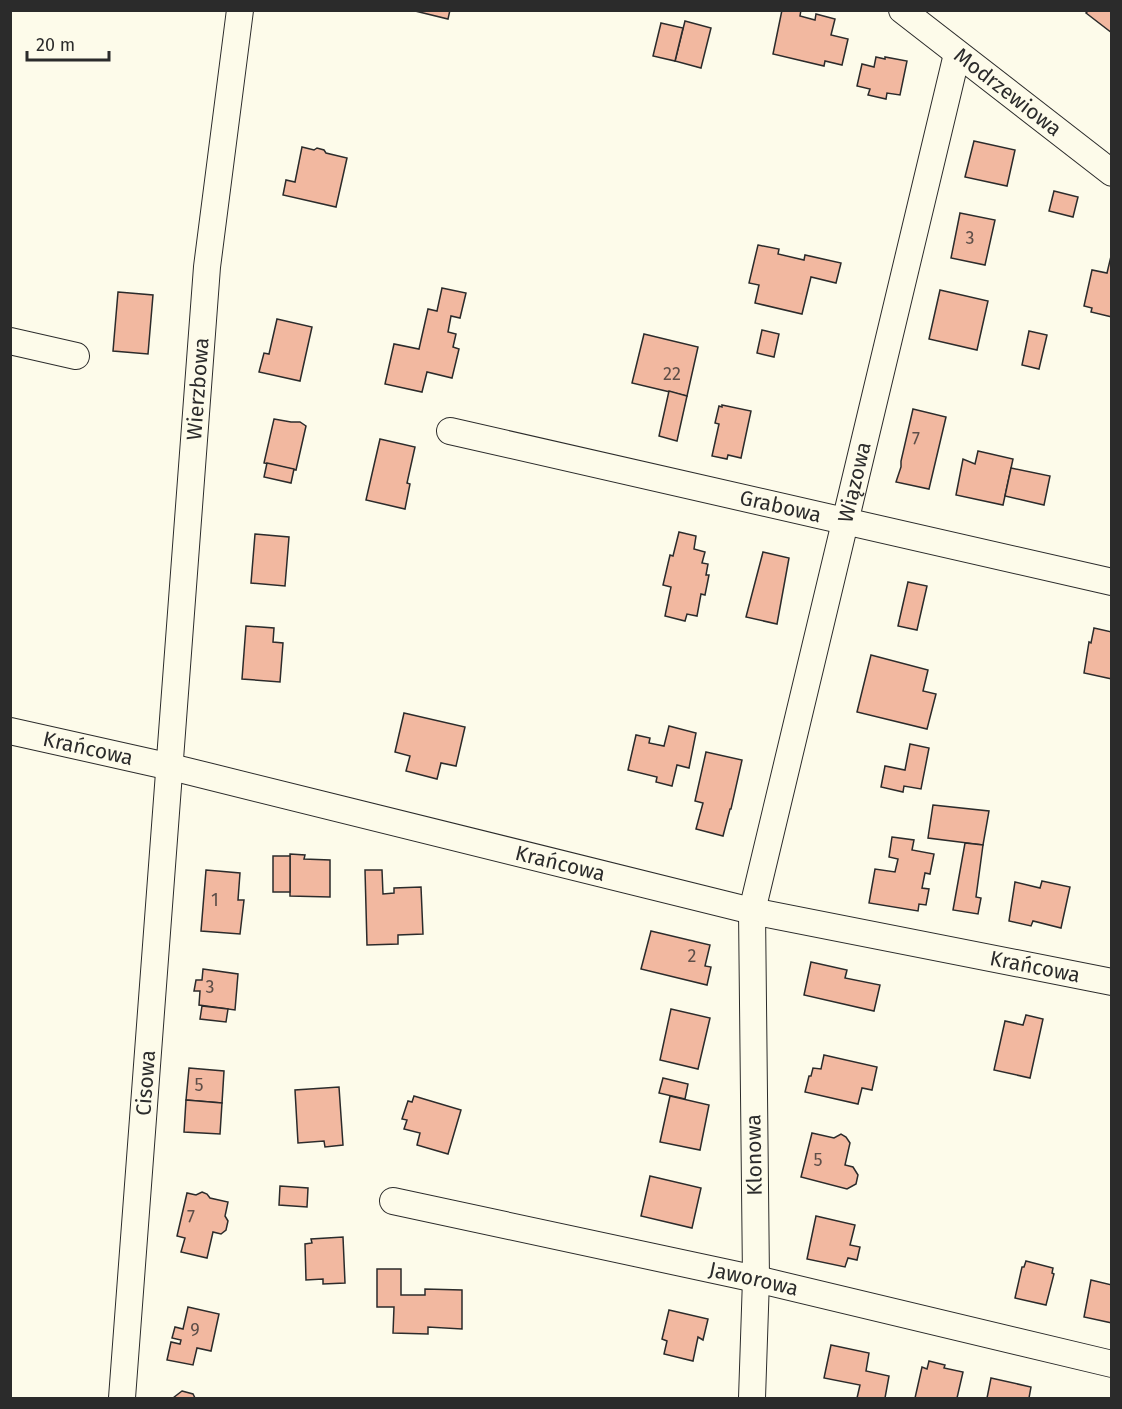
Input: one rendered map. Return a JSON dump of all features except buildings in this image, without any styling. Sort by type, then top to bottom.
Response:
[{"type":"street","name":"Wierzbowa","points":[[171,768],[207,267],[240,10]]},
{"type":"street","name":"Modrzewiowa","points":[[902,10],[1112,173]]},
{"type":"street","name":"Wiązowa","points":[[752,911],[957,54]]},
{"type":"street","points":[[10,341],[76,356]]},
{"type":"street","name":"Grabowa","points":[[450,431],[1112,582]]},
{"type":"street","name":"Krańcowa","points":[[10,731],[171,768],[752,911],[1112,982]]},
{"type":"street","name":"Cisowa","points":[[122,1398],[171,768]]},
{"type":"street","name":"Klonowa","points":[[752,911],[756,1279],[752,1398]]},
{"type":"street","name":"Jaworowa","points":[[393,1201],[756,1279],[1112,1364]]}]
